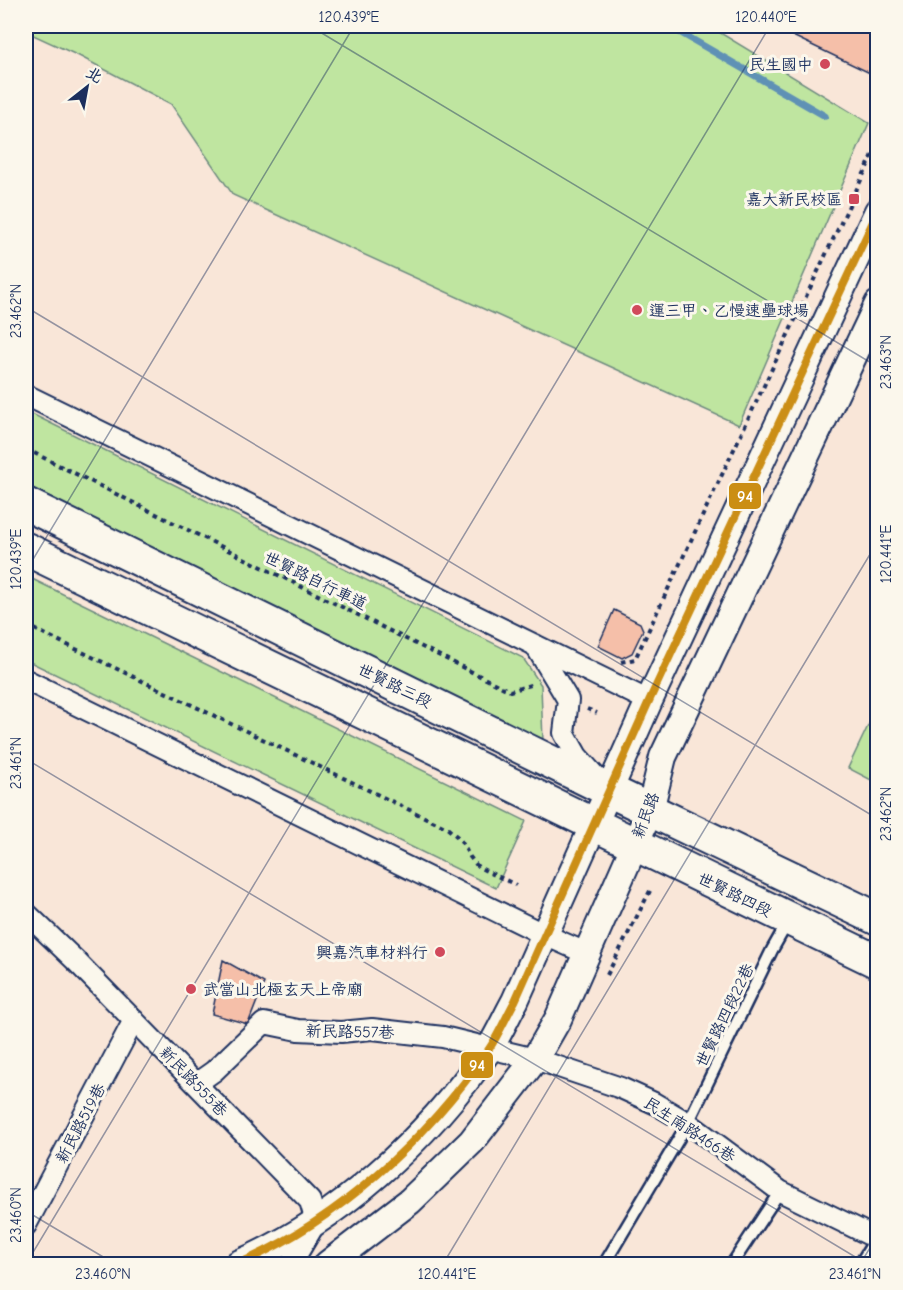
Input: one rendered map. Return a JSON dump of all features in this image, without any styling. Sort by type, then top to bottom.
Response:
[{"type":"main road","name":"世賢路三段","points":[[26,504],[610,791]]},
{"type":"main road","points":[[26,549],[593,825]]},
{"type":"main road","points":[[610,791],[878,919]]},
{"type":"main road","name":"世賢路四段","points":[[593,825],[878,962]]},
{"type":"street","points":[[238,1264],[316,1222],[380,1174],[454,1096],[490,1047],[515,1001],[649,700],[878,211]]},
{"type":"street","name":"新民路","points":[[328,1264],[410,1201],[472,1141],[535,1059],[558,1019],[650,810],[663,757],[878,304]]},
{"type":"street","points":[[26,395],[649,700]]},
{"type":"street","points":[[535,645],[568,700],[564,733],[577,756],[610,791]]},
{"type":"street","points":[[26,680],[588,954]]},
{"type":"street","name":"新民路555巷","points":[[26,913],[197,1083],[310,1201],[316,1222]]},
{"type":"street","name":"新民路519巷","points":[[26,1225],[134,1020]]},
{"type":"street","name":"新民路557巷","points":[[197,1083],[214,1071],[264,1023],[298,1030],[341,1032],[372,1029],[443,1037],[490,1047]]},
{"type":"street","name":"民生南路466巷","points":[[490,1047],[535,1059],[621,1088],[654,1103],[688,1123],[780,1191],[875,1233]]},
{"type":"street","points":[[291,1264],[316,1222]]},
{"type":"lane","name":"世賢路四段22巷","points":[[606,1261],[688,1123],[772,950],[789,920]]},
{"type":"lane","points":[[732,1264],[780,1191]]},
{"type":"lane","points":[[860,1264],[875,1233]]},
{"type":"path","points":[[621,662],[635,659],[878,144]]},
{"type":"path","name":"世賢路自行車道","points":[[26,449],[510,691],[536,683],[597,713]]},
{"type":"path","points":[[26,625],[447,828],[459,839],[478,867],[516,885]]},
{"type":"path","points":[[606,976],[652,887]]},
{"type":"green space","name":"運三甲、乙慢速壘球場","points":[[35,26],[709,26],[869,123],[739,425],[233,195],[171,104],[31,34]]},
{"type":"green space","points":[[26,411],[523,658],[541,685],[543,743],[26,486]]},
{"type":"green space","points":[[26,576],[526,821],[496,888],[26,660]]},
{"type":"green space","points":[[877,707],[878,783],[848,768]]},
{"type":"building","points":[[772,26],[878,26],[878,63],[872,74]]},
{"type":"building","points":[[614,610],[640,623],[643,630],[632,653],[622,658],[598,646]]},
{"type":"building","points":[[223,960],[264,983],[248,1024],[212,1014]]},
{"type":"waterway","points":[[669,26],[825,116]]},
{"type":"transit line","name":"94","points":[[238,1264],[311,1225],[378,1174],[438,1115],[493,1043],[515,1001],[649,701],[878,211]]},
{"type":"place","name":"民生國中","points":[[825,64]]},
{"type":"place","name":"嘉大新民校區","points":[[854,199]]},
{"type":"place","name":"運三甲、乙慢速壘球場","points":[[637,310]]},
{"type":"place","name":"興嘉汽車材料行","points":[[440,952]]},
{"type":"place","name":"武當山北極玄天上帝廟","points":[[191,989]]}]
